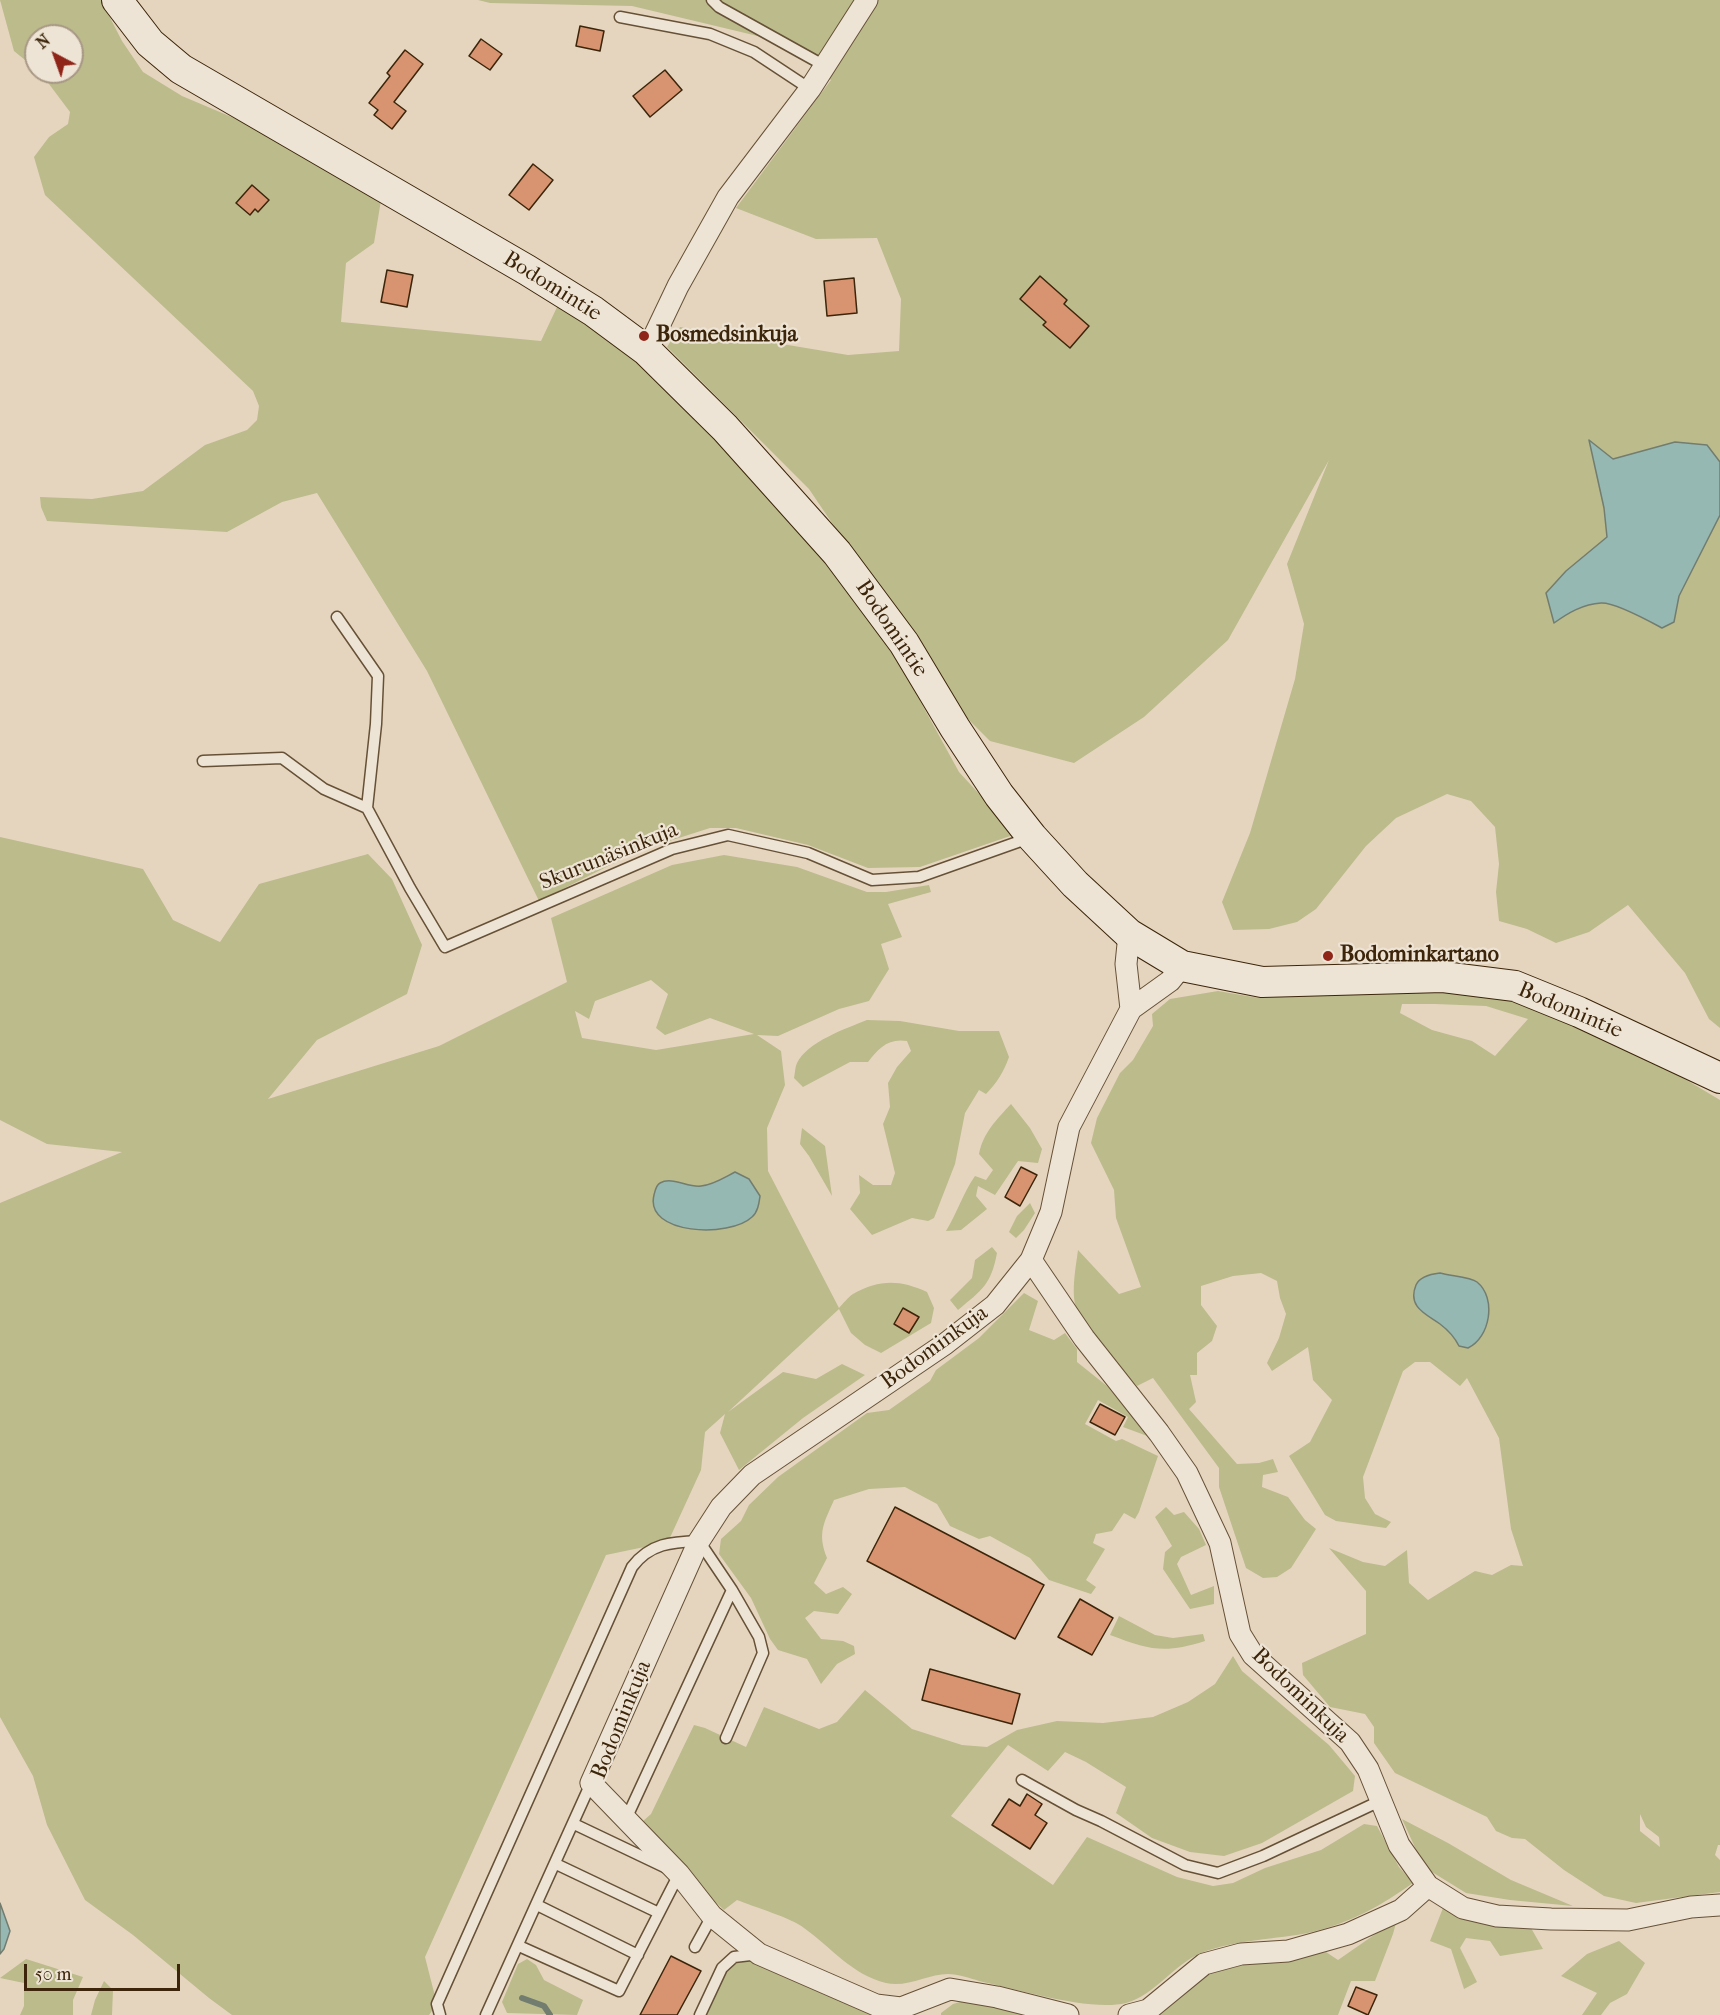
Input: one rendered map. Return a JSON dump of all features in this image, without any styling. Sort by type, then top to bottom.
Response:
[{"type":"street","name":"Bodomintie","points":[[117,0],[150,43],[181,69],[537,276],[593,311],[647,351],[732,436],[860,582],[904,642],[955,728],[999,795],[1032,837],[1075,884],[1128,934],[1182,966],[1262,982],[1443,977],[1515,986],[1590,1017],[1720,1078]]},
{"type":"street","points":[[647,351],[678,286],[728,197],[810,89],[867,0]]},
{"type":"street","points":[[1128,934],[1126,964],[1131,1010]]},
{"type":"street","name":"Bodominkuja","points":[[1068,2015],[997,1997],[950,1989],[901,2008],[876,2005],[759,1954],[712,1916],[678,1874],[591,1783],[699,1541],[721,1507],[752,1475],[945,1344],[994,1305],[1031,1260],[1051,1212],[1069,1127],[1131,1010],[1170,981],[1182,966]]},
{"type":"street","name":"Bodominkuja","points":[[1031,1260],[1084,1338],[1159,1433],[1187,1473],[1220,1542],[1240,1634],[1253,1655],[1350,1742],[1368,1769],[1399,1845],[1428,1886],[1463,1908],[1497,1916],[1628,1920],[1690,1907],[1720,1905]]},
{"type":"street","points":[[1129,2015],[1148,2010],[1204,1964],[1241,1954],[1288,1951],[1348,1934],[1401,1910],[1428,1886]]},
{"type":"lane","points":[[712,0],[719,7],[825,66]]},
{"type":"lane","points":[[620,17],[710,33],[754,52],[810,89]]},
{"type":"lane","points":[[203,761],[282,758],[324,789],[368,808],[378,676],[337,617]]},
{"type":"lane","name":"Skurunäsinkuja","points":[[368,808],[410,888],[445,947],[672,849],[728,835],[808,853],[872,880],[919,877],[1032,837]]},
{"type":"lane","points":[[440,2015],[437,2004],[632,1567],[640,1557],[668,1542],[699,1541],[732,1590],[759,1637],[763,1653],[726,1738]]},
{"type":"lane","points":[[626,1819],[732,1590]]},
{"type":"lane","points":[[1022,1780],[1185,1865],[1218,1873],[1263,1856],[1380,1801]]},
{"type":"lane","points":[[486,2015],[591,1783]]},
{"type":"lane","points":[[519,1946],[619,1991],[678,1874],[574,1824]]},
{"type":"lane","points":[[556,1864],[659,1913]]},
{"type":"lane","points":[[537,1905],[638,1955]]},
{"type":"lane","points":[[695,1947],[712,1916]]},
{"type":"lane","points":[[700,2015],[722,1968],[734,1957],[759,1954]]},
{"type":"shaded area","points":[[0,0],[101,0],[122,41],[143,72],[182,96],[234,118],[382,194],[374,243],[346,263],[341,322],[541,341],[558,305],[649,366],[787,517],[879,626],[959,772],[1016,834],[920,867],[868,868],[808,845],[736,828],[710,828],[638,851],[539,901],[427,671],[317,493],[282,502],[227,532],[47,521],[41,507],[40,497],[92,499],[143,491],[205,445],[247,430],[257,420],[259,406],[253,391],[45,195],[34,157],[49,137],[68,124],[70,112],[49,84],[84,84],[84,24],[24,24],[24,59],[14,51]]},
{"type":"shaded area","points":[[478,0],[1720,0],[1720,1028],[1709,1019],[1685,973],[1628,905],[1589,932],[1556,943],[1527,929],[1499,921],[1496,892],[1499,864],[1495,827],[1471,801],[1447,794],[1396,818],[1366,846],[1316,909],[1297,922],[1269,929],[1233,930],[1222,902],[1250,833],[1295,679],[1304,624],[1287,564],[1329,460],[1228,640],[1144,717],[1074,763],[990,741],[957,708],[809,489],[667,347],[680,327],[848,355],[899,351],[901,299],[877,238],[816,239],[736,208],[831,80],[811,63],[766,38],[632,6],[490,3]]},
{"type":"shaded area","points":[[0,837],[143,869],[173,920],[220,942],[259,884],[368,854],[392,879],[422,945],[407,994],[317,1040],[268,1099],[439,1046],[567,982],[551,918],[672,865],[724,855],[797,867],[867,892],[886,892],[929,885],[931,892],[888,904],[902,937],[881,944],[889,969],[869,1001],[839,1009],[778,1036],[757,1035],[781,1051],[785,1085],[767,1128],[768,1171],[839,1308],[851,1295],[863,1289],[881,1284],[899,1283],[927,1292],[934,1308],[931,1323],[881,1353],[865,1345],[851,1333],[839,1309],[728,1412],[783,1372],[816,1379],[842,1364],[865,1375],[803,1418],[739,1470],[720,1433],[725,1414],[705,1432],[701,1470],[668,1542],[606,1555],[425,1957],[437,2004],[429,2015],[232,2015],[133,1935],[85,1900],[47,1825],[33,1776],[0,1717],[0,1203],[122,1152],[47,1144],[0,1120]],"holes":[[[651,980],[668,994],[656,1028],[665,1035],[710,1018],[754,1034],[656,1050],[582,1038],[575,1011],[589,1019],[595,1001]]]},
{"type":"shaded area","points":[[1436,989],[1523,1002],[1648,1057],[1720,1100],[1720,1845],[1715,1855],[1720,1860],[1720,1892],[1636,1903],[1604,1896],[1564,1870],[1525,1839],[1512,1838],[1496,1831],[1487,1817],[1395,1773],[1374,1743],[1374,1727],[1365,1714],[1330,1707],[1303,1675],[1302,1663],[1366,1634],[1366,1591],[1329,1548],[1363,1562],[1385,1566],[1407,1550],[1409,1583],[1428,1600],[1475,1571],[1492,1575],[1511,1565],[1523,1566],[1511,1529],[1499,1438],[1467,1378],[1460,1386],[1430,1362],[1415,1362],[1403,1371],[1363,1477],[1365,1498],[1375,1514],[1391,1522],[1386,1528],[1336,1521],[1325,1515],[1289,1456],[1310,1442],[1332,1400],[1313,1380],[1308,1347],[1272,1371],[1267,1363],[1279,1338],[1286,1314],[1277,1281],[1261,1273],[1233,1276],[1201,1286],[1201,1305],[1217,1326],[1212,1341],[1197,1353],[1197,1375],[1190,1375],[1196,1402],[1189,1409],[1237,1464],[1259,1463],[1273,1459],[1278,1472],[1263,1475],[1262,1487],[1288,1497],[1305,1520],[1316,1529],[1291,1568],[1277,1577],[1263,1578],[1246,1568],[1219,1487],[1219,1468],[1153,1378],[1137,1386],[1095,1338],[1081,1317],[1076,1307],[1074,1294],[1078,1250],[1119,1294],[1141,1287],[1116,1218],[1114,1190],[1091,1143],[1097,1118],[1120,1073],[1133,1060],[1153,1026],[1152,1014],[1170,999],[1218,991],[1259,998]],"holes":[[[1402,1004],[1486,1006],[1528,1019],[1495,1056],[1472,1041],[1432,1030],[1400,1013]],[[1640,1814],[1646,1827],[1659,1837],[1660,1847],[1640,1831]]]},
{"type":"shaded area","points":[[867,1020],[900,1021],[959,1031],[999,1031],[1009,1057],[994,1086],[986,1094],[979,1090],[965,1113],[955,1164],[934,1218],[928,1221],[912,1218],[872,1235],[850,1209],[860,1193],[859,1175],[873,1185],[891,1185],[895,1173],[883,1124],[890,1107],[888,1083],[897,1067],[911,1051],[907,1041],[889,1043],[880,1048],[868,1062],[850,1062],[803,1087],[794,1078],[797,1063],[809,1049],[828,1037]]},
{"type":"shaded area","points":[[1011,1104],[1030,1128],[1042,1149],[1038,1163],[1018,1161],[995,1195],[978,1186],[976,1196],[987,1209],[961,1230],[946,1231],[975,1176],[986,1180],[993,1170],[979,1154],[981,1146],[991,1127]]},
{"type":"shaded area","points":[[802,1128],[825,1146],[832,1196],[800,1144]]},
{"type":"shaded area","points":[[1030,1203],[1035,1213],[1016,1238],[1009,1232],[1017,1216]]},
{"type":"shaded area","points":[[992,1247],[997,1253],[992,1273],[979,1292],[958,1310],[950,1300],[972,1278],[975,1260]]},
{"type":"shaded area","points":[[1024,1293],[1038,1301],[1029,1330],[1054,1340],[1065,1333],[1077,1349],[1077,1362],[1107,1386],[1150,1437],[1123,1427],[1128,1417],[1098,1400],[1085,1424],[1116,1441],[1122,1439],[1158,1456],[1139,1512],[1135,1519],[1124,1513],[1112,1531],[1096,1534],[1093,1543],[1105,1549],[1086,1580],[1096,1587],[1091,1594],[1049,1580],[1030,1558],[990,1536],[979,1539],[950,1526],[937,1504],[905,1487],[869,1489],[834,1500],[822,1535],[827,1558],[814,1583],[826,1594],[843,1587],[852,1594],[838,1614],[814,1611],[805,1618],[821,1639],[843,1641],[854,1646],[855,1654],[837,1664],[821,1684],[807,1659],[778,1650],[770,1639],[751,1598],[719,1554],[721,1539],[741,1521],[749,1505],[778,1477],[867,1413],[889,1410],[930,1381],[936,1370],[979,1338]]},
{"type":"shaded area","points":[[1166,1507],[1174,1515],[1184,1512],[1199,1529],[1206,1545],[1181,1557],[1177,1564],[1191,1595],[1214,1586],[1214,1604],[1190,1609],[1163,1569],[1165,1552],[1172,1546],[1155,1517]]},
{"type":"shaded area","points":[[1119,1616],[1155,1635],[1173,1638],[1203,1634],[1205,1641],[1167,1649],[1136,1644],[1110,1635]]},
{"type":"shaded area","points":[[1233,1656],[1242,1671],[1329,1745],[1355,1776],[1353,1791],[1262,1843],[1224,1856],[1190,1852],[1152,1838],[1116,1813],[1126,1787],[1086,1762],[1065,1752],[1048,1771],[1008,1745],[951,1816],[1053,1885],[1087,1837],[1177,1877],[1213,1886],[1233,1883],[1265,1868],[1321,1850],[1364,1824],[1377,1826],[1399,1867],[1413,1883],[1365,1913],[1339,1924],[1298,1935],[1228,1945],[1201,1953],[1191,1958],[1146,1994],[1126,2003],[1111,2005],[1074,2002],[952,1974],[902,1984],[886,1983],[874,1979],[842,1960],[814,1935],[791,1920],[737,1900],[724,1910],[642,1822],[651,1814],[694,1725],[746,1747],[764,1707],[819,1729],[837,1722],[865,1690],[912,1729],[962,1745],[987,1747],[1017,1730],[1057,1721],[1103,1723],[1153,1717],[1188,1702],[1215,1684]]},
{"type":"shaded area","points":[[1402,1819],[1511,1880],[1573,1906],[1466,1893],[1424,1867]]},
{"type":"shaded area","points":[[1443,1908],[1486,1921],[1531,1928],[1543,1949],[1500,1956],[1490,1941],[1466,1938],[1460,1948],[1477,1982],[1464,1989],[1451,1949],[1430,1941]]},
{"type":"shaded area","points":[[1397,1919],[1375,1981],[1351,1981],[1338,2015],[1156,2015],[1206,1974],[1243,1965],[1291,1960],[1326,1952],[1338,1960]]},
{"type":"shaded area","points":[[1619,1941],[1645,1963],[1627,1994],[1610,2003],[1601,2015],[1582,2015],[1597,1993],[1561,1976],[1587,1954]]},
{"type":"shaded area","points":[[759,1954],[893,2015],[700,2015],[734,1957]]},
{"type":"shaded area","points":[[26,1959],[83,1977],[73,2000],[73,2015],[20,2015],[24,2006],[24,1983],[0,1978]]},
{"type":"shaded area","points":[[527,1959],[536,1965],[544,1980],[583,2000],[577,2015],[507,2013],[502,2002],[518,1964]]},
{"type":"shaded area","points":[[104,1981],[113,1990],[112,2015],[91,2015],[95,2000]]},
{"type":"shaded area","points":[[970,1999],[1030,2015],[941,2015],[953,2004]]},
{"type":"water","points":[[1589,440],[1613,459],[1675,442],[1707,445],[1720,462],[1720,515],[1679,596],[1674,622],[1662,628],[1623,609],[1601,603],[1576,610],[1554,623],[1546,593],[1566,571],[1607,537],[1604,508]]},
{"type":"water","points":[[735,1172],[749,1179],[760,1196],[756,1213],[741,1224],[709,1230],[691,1229],[675,1225],[662,1218],[654,1208],[654,1195],[660,1183],[675,1181],[701,1186]]},
{"type":"water","points":[[1440,1273],[1474,1280],[1483,1289],[1487,1298],[1489,1307],[1486,1327],[1476,1343],[1468,1348],[1459,1346],[1446,1329],[1419,1309],[1414,1299],[1416,1285],[1420,1279]]},
{"type":"water","points":[[0,1903],[10,1931],[0,1954]]},
{"type":"building","points":[[580,26],[604,31],[600,51],[576,46]]},
{"type":"building","points":[[481,39],[502,54],[490,70],[469,56]]},
{"type":"building","points":[[405,50],[423,64],[394,102],[406,111],[392,129],[374,115],[378,110],[369,103],[390,76],[387,73]]},
{"type":"building","points":[[665,70],[682,90],[650,117],[633,96]]},
{"type":"building","points":[[533,164],[553,180],[529,210],[509,195]]},
{"type":"building","points":[[252,185],[269,200],[258,212],[255,209],[250,215],[236,203]]},
{"type":"building","points":[[387,270],[413,275],[407,307],[381,302]]},
{"type":"building","points":[[1040,276],[1067,300],[1064,304],[1089,326],[1070,348],[1043,325],[1046,322],[1020,299]]},
{"type":"building","points":[[854,278],[857,313],[827,316],[824,281]]},
{"type":"building","points":[[1021,1167],[1037,1175],[1020,1206],[1005,1197]]},
{"type":"building","points":[[903,1308],[919,1317],[909,1333],[894,1324]]},
{"type":"building","points":[[1100,1404],[1125,1417],[1115,1435],[1090,1422]]},
{"type":"building","points":[[895,1507],[1044,1585],[1015,1639],[867,1561]]},
{"type":"building","points":[[1080,1599],[1113,1618],[1092,1655],[1058,1637]]},
{"type":"building","points":[[930,1669],[1020,1694],[1012,1724],[922,1700]]},
{"type":"building","points":[[1027,1794],[1042,1804],[1035,1815],[1047,1823],[1030,1849],[992,1825],[1009,1799],[1020,1806]]},
{"type":"building","points":[[671,1956],[701,1971],[677,2015],[640,2015]]},
{"type":"building","points":[[1356,1987],[1377,1995],[1368,2015],[1348,2006]]},
{"type":"waterway","points":[[522,1998],[544,2006],[550,2015]]},
{"type":"place","name":"Bosmedsinkuja","points":[[644,336]]},
{"type":"place","name":"Bodominkartano","points":[[1328,956]]}]
